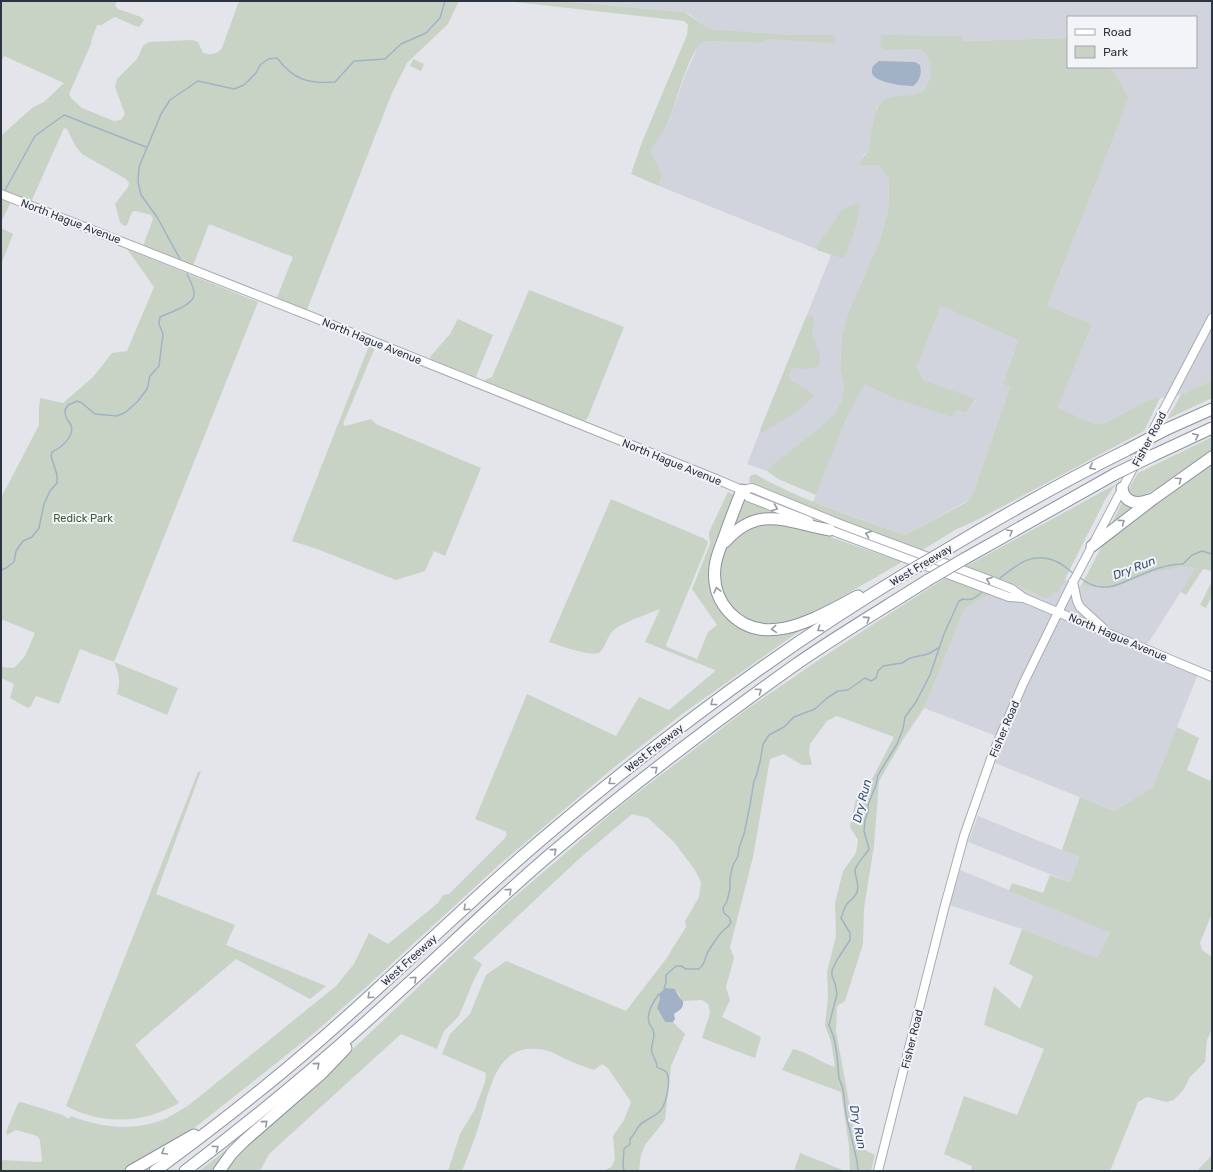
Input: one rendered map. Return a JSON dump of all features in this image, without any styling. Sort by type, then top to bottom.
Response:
[{"type":"highway","name":"West Freeway","points":[[155,1171],[234,1112],[318,1042],[515,863],[591,798],[662,741],[735,687],[888,584],[1032,499],[1167,429],[1212,409]]},
{"type":"highway","name":"West Freeway","points":[[185,1171],[233,1135],[298,1082],[401,991],[524,877],[658,766],[727,714],[798,664],[928,580],[1115,474],[1212,428]]},
{"type":"highway","points":[[1092,546],[1153,499],[1212,457]]},
{"type":"highway","points":[[1122,488],[1124,495],[1132,502],[1140,503],[1153,499]]},
{"type":"highway","points":[[742,490],[716,560],[714,578],[719,597],[724,606],[746,626],[762,630],[786,628],[800,624],[865,593],[888,584]]},
{"type":"highway","points":[[719,551],[735,532],[750,522],[769,518],[789,520],[830,530]]},
{"type":"highway","points":[[219,1171],[232,1153],[244,1141],[322,1073],[401,991]]},
{"type":"highway","points":[[131,1171],[234,1112]]},
{"type":"main road","name":"North Hague Avenue","points":[[4,195],[320,320],[742,490],[748,497],[830,530],[1009,598],[1024,598]]},
{"type":"main road","name":"Fisher Road","points":[[878,1171],[944,909],[971,814],[993,753],[1013,706],[1058,611],[1212,318]]},
{"type":"main road","name":"North Hague Avenue","points":[[742,490],[752,488],[840,524],[1012,589],[1024,598],[1212,677]]},
{"type":"main road","points":[[1073,582],[1080,607],[1108,633]]},
{"type":"shaded area","points":[[560,1],[1212,1],[1212,380],[1181,395],[1148,400],[1105,423],[1096,424],[1058,408],[1092,324],[1047,306],[1119,124],[1114,72],[1109,68],[1197,68],[1197,16],[1067,16],[1067,38],[962,41],[915,50],[923,51],[929,57],[932,66],[930,80],[924,90],[916,95],[888,99],[881,103],[877,108],[869,149],[863,156],[862,166],[878,165],[889,180],[888,211],[879,242],[848,313],[842,334],[840,370],[844,386],[842,400],[834,414],[812,434],[778,460],[767,471],[747,464],[831,255],[659,186],[662,176],[651,151],[654,143],[667,126],[686,73],[699,45],[704,41],[757,43],[771,39],[833,35],[793,35],[711,29],[684,12]]},
{"type":"shaded area","points":[[941,306],[1018,340],[1003,384],[1010,387],[972,496],[965,502],[905,535],[813,502],[847,417],[865,383],[966,413],[976,400],[923,380],[917,367]]},
{"type":"shaded area","points":[[1182,567],[1196,568],[1147,645],[1200,669],[1153,787],[1114,811],[995,763],[1004,739],[924,708],[965,608],[1009,582],[1047,599],[1059,591],[1064,579],[1081,586],[1111,589],[1152,573]]},
{"type":"shaded area","points":[[978,816],[1079,857],[1070,882],[968,842]]},
{"type":"shaded area","points":[[960,870],[1109,931],[1097,958],[1022,929],[950,905]]},
{"type":"green space","points":[[1,1],[117,1],[115,5],[118,9],[141,17],[144,20],[139,27],[115,17],[101,25],[97,25],[91,44],[69,94],[72,99],[82,108],[114,121],[121,120],[125,114],[115,87],[117,79],[137,59],[143,46],[149,42],[192,40],[198,42],[203,53],[215,53],[222,48],[239,1],[459,1],[448,24],[407,63],[392,93],[306,312],[276,300],[293,257],[209,224],[193,266],[143,246],[153,219],[151,215],[135,211],[132,212],[127,225],[124,226],[120,222],[115,204],[128,187],[129,183],[126,179],[82,154],[76,147],[67,129],[64,128],[31,202],[1,190],[1,139],[3,134],[32,108],[44,102],[64,83],[4,56],[1,62]]},
{"type":"green space","points":[[506,1],[560,1],[684,12],[711,29],[793,35],[833,35],[835,40],[832,43],[771,39],[757,43],[704,41],[692,57],[682,80],[671,116],[651,151],[662,176],[659,186],[631,174],[642,142],[687,35],[688,25],[684,21]]},
{"type":"green space","points":[[882,35],[961,36],[963,41],[1067,38],[1067,68],[1109,68],[1114,72],[1128,97],[1119,124],[1047,306],[1092,324],[1058,408],[1096,424],[1105,423],[1148,400],[1160,398],[1144,431],[977,520],[955,530],[921,551],[756,487],[749,481],[750,476],[755,474],[773,484],[810,500],[905,535],[965,503],[972,496],[1010,387],[1003,384],[1018,340],[941,306],[917,367],[923,380],[976,399],[966,413],[956,410],[952,417],[894,398],[865,384],[847,417],[816,495],[778,479],[767,471],[778,460],[812,434],[834,414],[842,400],[844,386],[840,370],[842,334],[848,313],[879,242],[888,211],[889,180],[878,165],[862,166],[860,163],[868,149],[874,118],[881,103],[888,98],[895,96],[917,94],[923,90],[928,83],[931,63],[924,52],[915,49],[892,50],[882,48],[880,43]]},
{"type":"green space","points":[[413,59],[424,64],[421,71],[410,66]]},
{"type":"green space","points":[[1,198],[9,201],[10,204],[1,222]]},
{"type":"green space","points":[[856,203],[860,206],[855,229],[845,256],[842,258],[817,250],[817,246],[842,210]]},
{"type":"green space","points":[[1,228],[13,234],[1,265]]},
{"type":"green space","name":"Redick Park","points":[[127,249],[258,302],[114,662],[80,649],[59,704],[36,696],[31,706],[28,708],[10,698],[14,684],[1,678],[1,667],[14,668],[25,656],[35,633],[1,619],[1,498],[39,425],[40,398],[63,403],[93,377],[112,353],[127,351],[154,287]]},
{"type":"green space","points":[[529,290],[624,327],[586,420],[582,420],[485,383],[485,380],[492,377]]},
{"type":"green space","points":[[810,315],[813,316],[813,333],[820,357],[819,365],[805,369],[794,368],[789,374],[791,380],[813,394],[811,399],[800,409],[776,425],[762,432],[760,430],[806,317]]},
{"type":"green space","points":[[458,319],[493,335],[475,379],[432,362],[430,357],[450,334]]},
{"type":"green space","points":[[370,343],[376,345],[343,424],[345,426],[371,419],[376,424],[481,468],[445,556],[434,551],[425,571],[396,580],[317,549],[292,541]]},
{"type":"green space","points":[[1212,380],[1212,398],[1167,419],[1181,395]]},
{"type":"green space","points":[[1212,437],[1212,451],[1165,484],[1138,496],[1132,495],[1128,490],[1138,473]]},
{"type":"green space","points":[[1212,463],[1212,571],[1203,569],[1186,595],[1181,592],[1195,568],[1182,567],[1152,573],[1111,589],[1081,586],[1103,544],[1119,530]]},
{"type":"green space","points":[[1116,484],[1105,500],[1059,591],[1047,599],[1009,582],[965,567]]},
{"type":"green space","points":[[728,492],[736,496],[710,575],[741,625],[811,623],[682,714],[612,769],[500,864],[313,1034],[193,1129],[166,1148],[123,1171],[1,1171],[1,1160],[42,1161],[40,1140],[37,1136],[16,1130],[7,1135],[6,1132],[18,1103],[21,1102],[63,1115],[68,1119],[71,1116],[107,1126],[131,1127],[167,1118],[189,1105],[336,986],[354,964],[369,933],[388,944],[438,903],[443,895],[449,894],[504,839],[507,834],[505,831],[475,819],[527,694],[616,736],[639,697],[669,710],[715,671],[645,642],[660,609],[619,626],[610,634],[600,652],[583,652],[549,642],[611,499],[705,539],[708,542],[666,645],[667,647],[697,659],[708,632],[717,625],[692,589],[710,544],[709,532]]},
{"type":"green space","points":[[741,498],[785,515],[730,531]]},
{"type":"green space","points":[[1123,500],[1139,507],[1115,525],[1112,523]]},
{"type":"green space","points":[[758,523],[796,525],[902,562],[799,621],[769,626],[746,620],[728,606],[718,579],[722,553],[733,537]]},
{"type":"green space","points":[[945,578],[991,593],[965,608],[924,708],[904,738],[879,781],[874,846],[864,908],[863,944],[845,1001],[837,1006],[836,1031],[857,1146],[875,1155],[871,1171],[850,1171],[849,1146],[841,1092],[782,1070],[793,1049],[835,1067],[831,1042],[825,1025],[828,997],[827,972],[836,936],[835,903],[843,871],[856,853],[858,840],[850,827],[856,798],[870,783],[894,737],[837,716],[827,721],[810,744],[809,752],[812,765],[802,765],[784,754],[770,759],[753,857],[730,947],[734,958],[726,987],[730,1000],[722,1017],[761,1037],[755,1058],[702,1038],[710,1013],[708,1004],[702,1000],[683,1001],[675,989],[660,998],[657,1008],[665,1022],[673,1022],[685,1034],[671,1066],[665,1120],[645,1145],[641,1155],[639,1171],[603,1171],[611,1167],[615,1159],[613,1136],[624,1120],[631,1102],[608,1068],[602,1064],[594,1070],[550,1052],[537,1049],[523,1050],[511,1055],[502,1063],[490,1087],[477,1131],[462,1171],[448,1171],[460,1134],[475,1109],[485,1082],[486,1073],[442,1054],[450,1034],[470,1014],[486,975],[506,961],[626,1011],[666,959],[686,927],[685,921],[699,897],[701,882],[695,870],[674,842],[648,818],[632,814],[580,858],[473,958],[482,964],[459,1016],[444,1031],[437,1049],[401,1034],[269,1154],[260,1171],[223,1171],[232,1159],[316,1084],[505,905],[619,807],[747,709],[838,647]]},
{"type":"green space","points":[[1212,581],[1212,596],[1206,608],[1200,605]]},
{"type":"green space","points":[[114,662],[178,688],[167,715],[117,694],[119,678]]},
{"type":"green space","points":[[1177,727],[1199,738],[1187,770],[1210,781],[1212,777],[1212,913],[1200,943],[1202,950],[1212,957],[1212,1029],[1207,1040],[1205,1062],[1190,1077],[1184,1089],[1174,1100],[1167,1102],[1147,1097],[1138,1102],[1110,1171],[971,1171],[972,1166],[944,1154],[964,1096],[1017,1115],[1044,1049],[984,1025],[994,986],[1020,1009],[1033,976],[1009,964],[1022,929],[1097,958],[1109,932],[1009,891],[1012,883],[1043,893],[1050,875],[1070,882],[1079,857],[1062,850],[1080,797],[1114,811],[1153,787]]},
{"type":"green space","points":[[201,771],[156,894],[235,925],[226,945],[326,986],[310,999],[236,959],[135,1045],[179,1103],[151,1115],[122,1120],[108,1119],[80,1112],[66,1106],[198,772]]},
{"type":"green space","points":[[234,1144],[216,1171],[199,1171]]},
{"type":"green space","points":[[800,1153],[845,1171],[794,1171]]},
{"type":"green space","points":[[1212,1155],[1212,1171],[1197,1171]]},
{"type":"water","points":[[879,61],[915,62],[920,65],[921,74],[913,86],[885,82],[876,78],[872,72],[873,66]]},
{"type":"water","points":[[665,988],[675,989],[683,1001],[682,1008],[674,1014],[675,1019],[673,1022],[665,1022],[657,1008],[660,998],[659,994]]},
{"type":"waterway","points":[[180,259],[157,217],[141,195],[138,182],[139,167],[161,114],[170,100],[198,81],[234,89],[244,85],[256,73],[260,65],[268,59],[277,58],[289,71],[302,79],[317,82],[335,82],[354,61],[385,59],[401,44],[426,33],[440,18],[445,1]]},
{"type":"waterway","points":[[4,192],[35,136],[64,115],[146,147]]},
{"type":"waterway","points":[[1,570],[14,562],[16,551],[23,541],[32,537],[39,528],[44,504],[50,491],[57,483],[57,475],[51,456],[52,452],[63,445],[69,437],[72,429],[65,412],[68,405],[77,401],[82,403],[95,414],[117,416],[126,412],[138,401],[147,389],[150,376],[159,366],[163,334],[159,324],[160,317],[174,311],[193,299],[194,290],[187,274]]},
{"type":"waterway","name":"Dry Run","points":[[1079,577],[1096,586],[1110,587],[1156,569],[1169,565],[1183,564],[1192,555],[1202,551],[1212,554]]},
{"type":"waterway","name":"Dry Run","points":[[999,579],[1020,563],[1035,558],[1052,560],[1063,565],[1074,574]]},
{"type":"waterway","name":"Dry Run","points":[[858,1171],[846,1114],[843,1089],[839,1078],[834,1038],[829,1025],[837,994],[832,976],[832,970],[850,940],[850,933],[841,918],[846,905],[857,892],[858,886],[855,870],[869,849],[864,831],[865,820],[868,812],[868,805],[876,785],[878,775],[897,744],[903,729],[905,717],[916,702],[930,675],[944,634],[959,601],[963,599],[969,600],[982,592]]},
{"type":"waterway","points":[[664,988],[666,983],[666,975],[676,966],[681,966],[686,969],[699,969],[703,964],[707,953],[731,922],[729,917],[724,913],[723,908],[727,901],[730,889],[730,878],[733,865],[738,856],[744,834],[763,744],[769,735],[784,727],[794,717],[815,709],[827,698],[838,691],[848,690],[865,678],[871,681],[876,678],[878,671],[883,666],[902,663],[910,658],[928,654],[940,647]]},
{"type":"waterway","points":[[624,1171],[624,1149],[630,1144],[630,1139],[639,1126],[662,1109],[667,1094],[667,1073],[657,1067],[652,1053],[651,1048],[654,1032],[648,1019],[648,1015],[654,1000],[659,994]]}]
